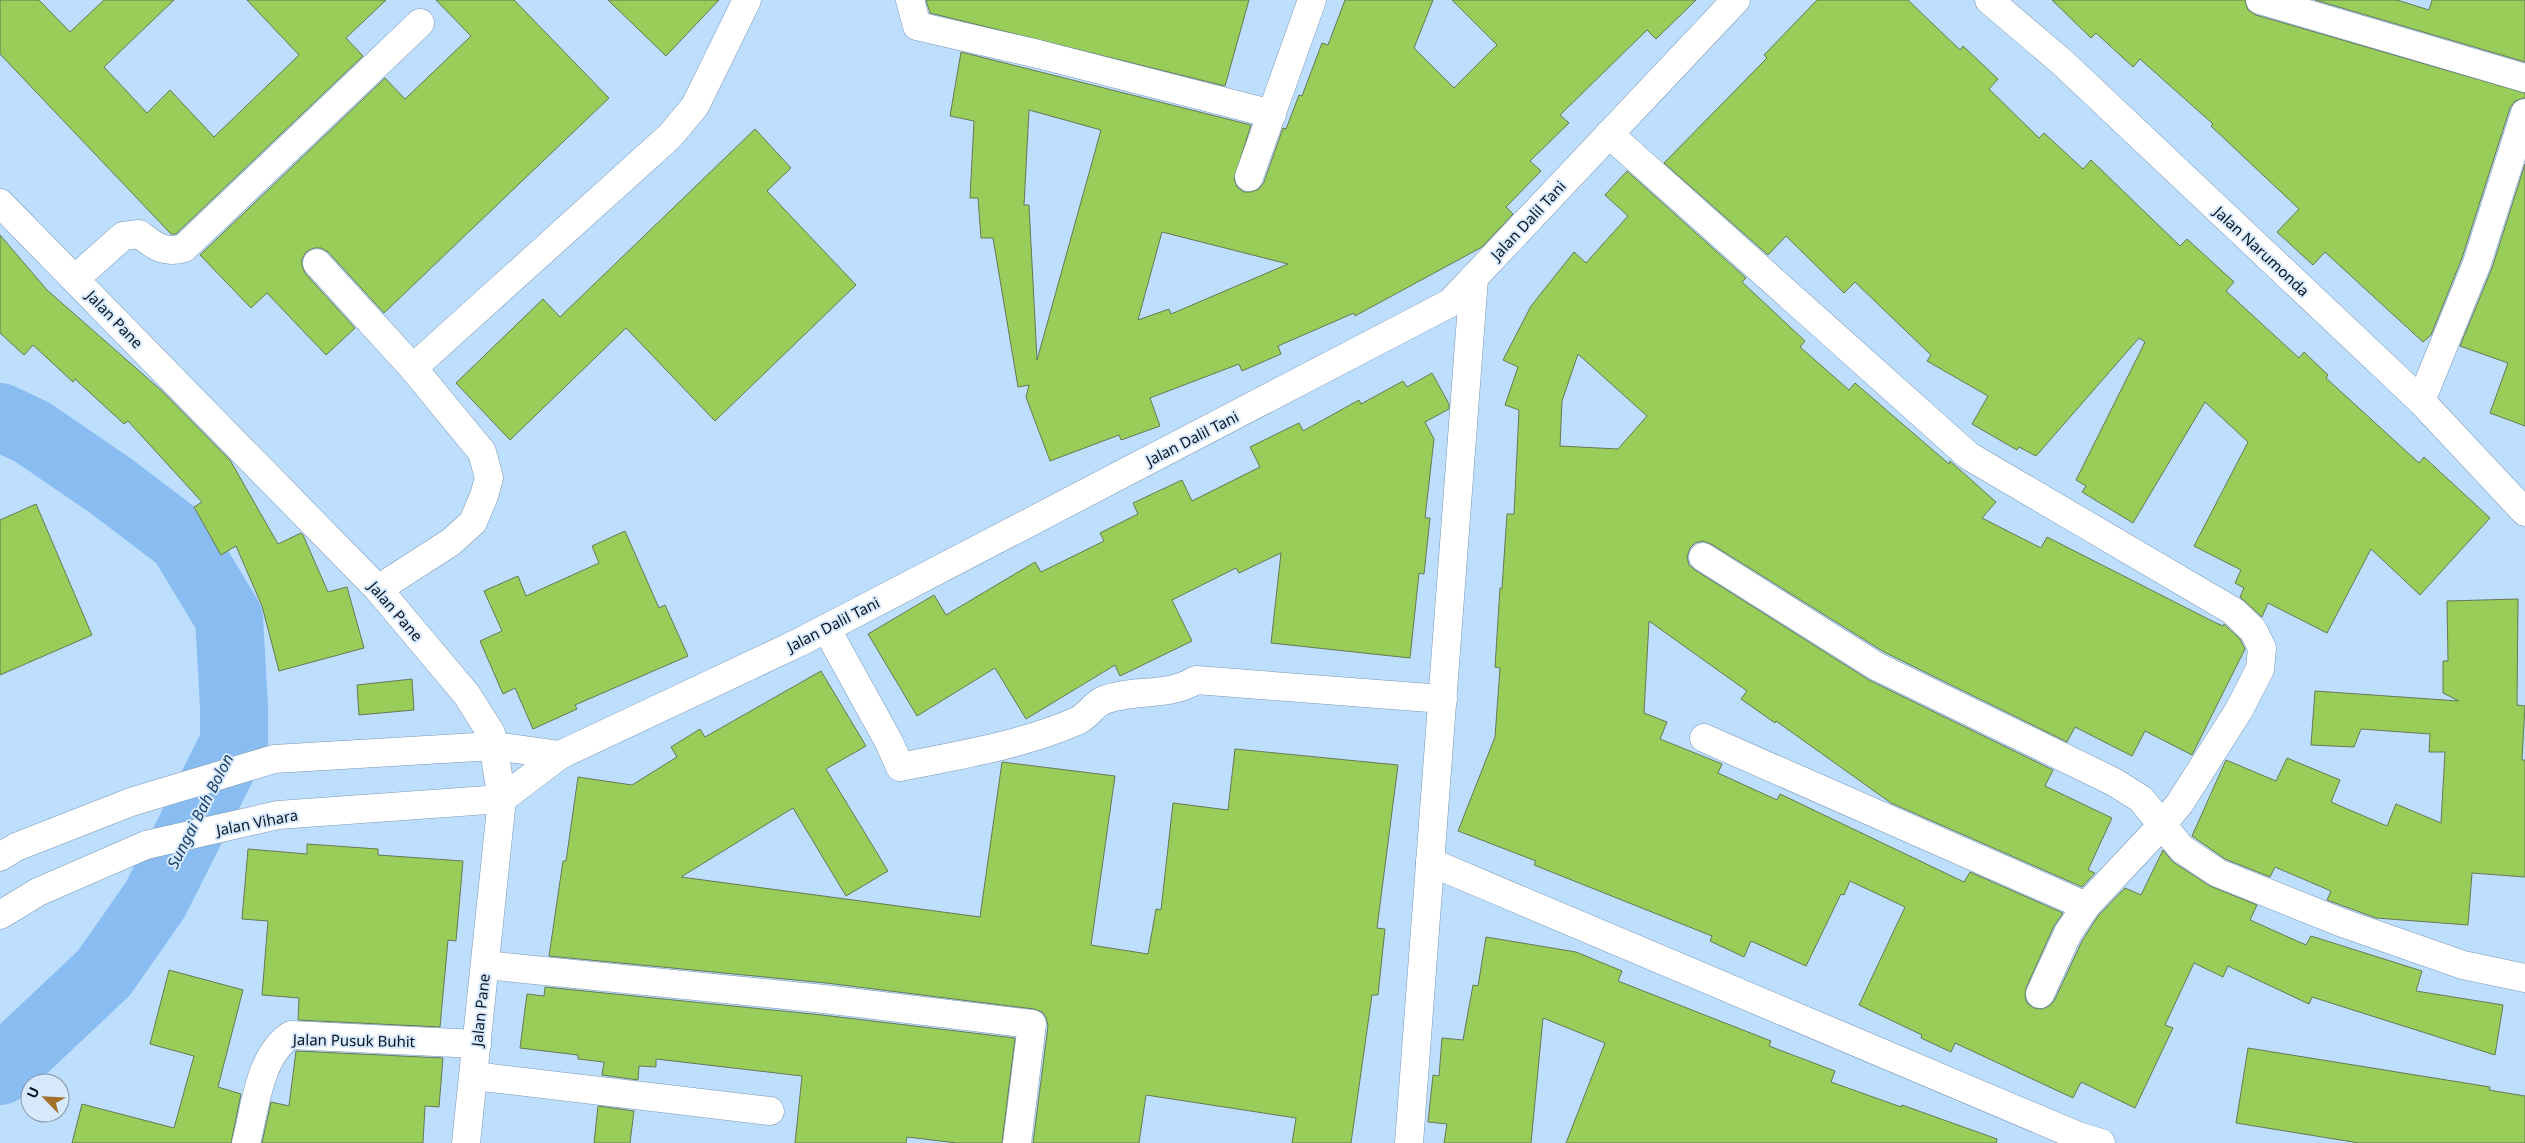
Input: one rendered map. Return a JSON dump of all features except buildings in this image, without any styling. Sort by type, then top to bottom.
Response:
[{"type":"street","points":[[413,368],[670,136],[695,106],[747,0]]},
{"type":"street","points":[[910,0],[917,26],[1056,58],[1272,114]]},
{"type":"street","points":[[1249,177],[1312,0]]},
{"type":"street","name":"Jalan Dalil Tani","points":[[502,799],[560,755],[826,628],[1450,303],[1736,0]]},
{"type":"street","name":"Jalan Narumonda","points":[[1989,0],[2063,63],[2421,401],[2525,512]]},
{"type":"street","points":[[2260,0],[2457,56],[2525,78]]},
{"type":"street","points":[[76,278],[123,236],[138,234],[155,246],[172,252],[184,248],[420,23]]},
{"type":"street","points":[[2421,401],[2477,263],[2525,113]]},
{"type":"street","points":[[1609,134],[1969,456],[2233,611],[2253,630],[2262,648],[2260,669],[2239,710],[2180,803],[2162,825],[2086,906],[2068,933],[2040,994]]},
{"type":"street","name":"Jalan Pane","points":[[0,203],[76,278],[378,589],[467,695],[491,733],[502,799],[466,1143]]},
{"type":"street","points":[[317,264],[413,368],[482,452],[489,478],[484,496],[472,522],[451,542],[378,589]]},
{"type":"street","points":[[1409,1143],[1474,278]]},
{"type":"street","points":[[1703,557],[1876,666],[2114,782],[2141,799],[2182,849],[2218,873],[2340,922],[2464,965],[2525,978]]},
{"type":"street","points":[[826,628],[889,742],[900,767],[1036,736],[1080,720],[1102,700],[1123,695],[1182,689],[1196,680],[1442,699]]},
{"type":"street","points":[[1704,738],[2086,906]]},
{"type":"street","points":[[0,857],[16,847],[131,802],[274,759],[494,746],[560,755]]},
{"type":"street","name":"Jalan Vihara","points":[[0,915],[38,892],[146,845],[278,815],[502,799]]},
{"type":"street","points":[[1430,862],[2062,1129],[2101,1143]]},
{"type":"street","points":[[485,965],[824,999],[1032,1024],[1017,1143]]},
{"type":"street","name":"Jalan Pusuk Buhit","points":[[246,1143],[265,1069],[272,1051],[280,1041],[291,1035],[477,1044]]},
{"type":"street","points":[[474,1076],[770,1111]]},
{"type":"waterway","name":"Sungai Bah Bolon","points":[[0,417],[32,432],[111,486],[182,540],[229,618],[234,706],[234,743],[155,900],[104,973],[0,1071]]}]
